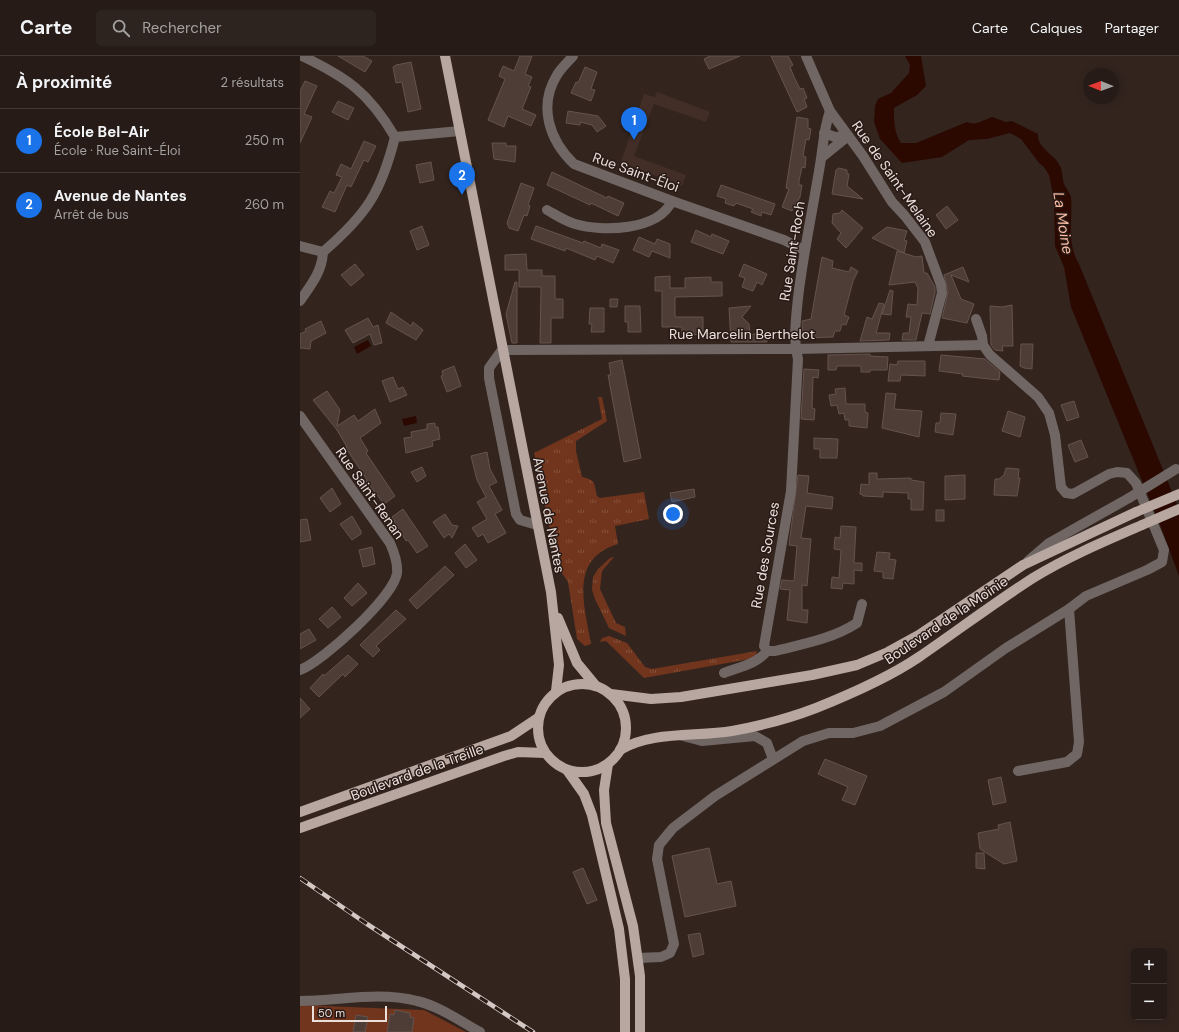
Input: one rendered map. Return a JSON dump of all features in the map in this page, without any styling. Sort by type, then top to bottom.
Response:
[{"type":"main road","name":"Avenue de Nantes","points":[[445,56],[552,603],[559,665],[556,691]]},
{"type":"main road","name":"Boulevard de la Moinie","points":[[611,694],[650,699],[681,696],[812,675],[857,665],[888,652],[919,635],[1023,565],[1136,512],[1179,494]]},
{"type":"main road","name":"Boulevard de la Moinie","points":[[620,750],[643,739],[732,731],[783,719],[817,708],[880,680],[918,658],[962,626],[1035,577],[1075,555],[1179,509]]},
{"type":"main road","name":"Avenue de Nantes","points":[[552,603],[565,638],[577,663],[596,686]]},
{"type":"main road","points":[[625,1032],[626,979],[619,929],[592,815],[584,794],[567,770],[553,762],[545,753],[538,736],[538,718],[543,707],[556,691],[567,686],[596,686],[611,694],[620,706],[625,721],[625,736],[620,750],[608,764],[604,790],[606,823],[633,926],[638,958],[641,997],[640,1032]]},
{"type":"main road","name":"Boulevard de la Treille","points":[[300,812],[511,736],[538,718]]},
{"type":"main road","name":"Boulevard de la Treille","points":[[300,828],[504,756],[518,752],[545,753]]},
{"type":"main road","points":[[567,770],[582,771],[608,764]]},
{"type":"street","points":[[300,302],[323,264],[323,252],[352,226],[373,199],[387,168],[395,137],[380,112],[353,85],[338,75],[302,56]]},
{"type":"street","name":"Rue Saint-Éloi","points":[[573,56],[557,74],[547,105],[551,132],[561,148],[574,164],[777,238],[804,250]]},
{"type":"street","name":"Rue de Saint-Melaine","points":[[806,56],[830,111],[863,156],[892,202],[905,216],[924,242],[938,276],[942,293],[928,346]]},
{"type":"street","name":"Rue Saint-Roch","points":[[795,349],[795,324],[804,250],[822,158],[824,133],[830,111]]},
{"type":"street","points":[[395,137],[460,132]]},
{"type":"street","points":[[824,133],[835,136],[848,136]]},
{"type":"street","points":[[822,158],[848,136]]},
{"type":"street","points":[[547,210],[573,224],[590,228],[608,229],[627,227],[650,220],[669,208],[672,201]]},
{"type":"street","points":[[300,246],[323,252]]},
{"type":"street","points":[[638,958],[661,957],[670,953],[674,944],[657,859],[660,845],[673,828],[715,796],[773,759],[803,742],[829,733],[853,734],[880,726],[944,692],[1006,648],[1069,609],[1086,596],[1162,562],[1164,550],[1136,483],[1127,474],[1117,472],[1109,474],[1072,494],[1066,493],[1063,490],[1061,487],[1055,435],[1050,414],[1038,397],[990,355],[982,345],[982,336],[976,319]]},
{"type":"street","name":"Rue Marcelin Berthelot","points":[[502,350],[795,349],[982,345]]},
{"type":"street","name":"Rue des Sources","points":[[767,651],[763,642],[791,491],[798,359],[795,349]]},
{"type":"street","points":[[502,350],[489,368],[489,378],[516,514],[520,520],[537,525]]},
{"type":"street","name":"Rue Saint-Renan","points":[[300,416],[390,543],[396,559],[397,573],[389,592],[370,613],[329,650],[314,662],[300,670]]},
{"type":"street","points":[[1023,565],[1048,543],[1129,498],[1178,468]]},
{"type":"street","points":[[724,673],[753,662],[767,651],[775,651],[824,639],[846,630],[857,624],[862,604]]},
{"type":"street","points":[[1018,771],[1067,762],[1077,754],[1079,742],[1069,609]]},
{"type":"street","points":[[682,736],[702,741],[755,736],[767,744],[773,759]]},
{"type":"street","points":[[300,1001],[386,996],[418,1001],[442,1011],[480,1032]]},
{"type":"shaded area","points":[[657,92],[710,112],[706,122],[654,104],[634,156],[686,175],[682,186],[621,162],[644,94],[655,97]]},
{"type":"green space","points":[[598,397],[602,397],[607,421],[576,441],[576,451],[582,477],[590,479],[594,483],[597,496],[600,498],[644,492],[649,519],[615,526],[618,544],[602,551],[592,561],[586,572],[584,600],[591,644],[585,646],[577,639],[568,582],[557,566],[534,453],[602,419]]},
{"type":"green space","points":[[614,557],[602,571],[600,589],[616,623],[625,627],[626,636],[609,628],[592,590],[593,577],[598,569],[610,558]]},
{"type":"green space","points":[[609,636],[627,643],[645,667],[652,669],[757,651],[755,658],[644,678],[606,641],[600,642],[602,638]]},
{"type":"green space","points":[[300,1005],[424,1010],[466,1032],[300,1032]]},
{"type":"water","name":"La Moine","points":[[905,56],[921,56],[926,86],[917,95],[894,108],[894,122],[901,143],[916,143],[967,122],[976,123],[992,117],[1006,122],[1012,121],[1038,134],[1040,144],[1058,162],[1062,170],[1064,184],[1071,197],[1071,240],[1075,256],[1179,509],[1179,576],[1161,527],[1071,307],[1064,267],[1055,246],[1054,199],[1049,175],[1021,139],[1010,133],[987,139],[969,140],[942,157],[902,163],[880,139],[874,122],[875,106],[878,99],[891,93],[909,73],[910,65]]},
{"type":"water","points":[[368,340],[371,346],[357,354],[354,347]]},
{"type":"water","points":[[416,416],[417,423],[404,426],[402,419]]},
{"type":"building","points":[[338,56],[363,56],[372,61],[365,72]]},
{"type":"building","points":[[520,56],[532,56],[525,74],[532,77],[528,86],[531,87],[522,109],[536,115],[531,126],[508,116],[504,127],[488,120],[505,79],[499,76],[503,66],[514,71]]},
{"type":"building","points":[[710,56],[740,56],[709,69],[704,59]]},
{"type":"building","points":[[771,56],[788,56],[793,65],[790,67],[794,77],[800,89],[803,88],[807,98],[804,99],[807,107],[797,112]]},
{"type":"building","points":[[411,62],[421,109],[408,112],[402,82],[396,83],[393,67]]},
{"type":"building","points":[[585,67],[597,72],[591,89],[595,90],[591,101],[571,93],[576,82],[578,83]]},
{"type":"building","points":[[305,81],[317,86],[304,114],[312,117],[300,143],[300,91]]},
{"type":"building","points":[[338,101],[354,108],[348,120],[332,112]]},
{"type":"building","points":[[568,111],[598,116],[606,126],[597,132],[592,125],[580,122],[580,125],[566,123]]},
{"type":"building","points":[[797,117],[808,119],[808,128],[811,129],[809,140],[806,139],[803,156],[806,157],[805,168],[802,167],[799,181],[799,185],[802,185],[800,197],[792,211],[782,207],[789,189],[786,188]]},
{"type":"building","points":[[364,141],[376,146],[368,162],[364,160],[351,187],[347,185],[335,212],[322,207],[330,191],[334,193],[342,177],[336,175],[341,164],[351,169]]},
{"type":"building","points":[[492,143],[506,143],[506,146],[516,146],[515,162],[494,159]]},
{"type":"building","points":[[431,162],[434,180],[420,183],[416,165]]},
{"type":"building","points":[[839,168],[847,170],[847,174],[849,174],[847,186],[863,199],[832,194],[836,170]]},
{"type":"building","points":[[552,172],[607,198],[608,196],[624,203],[618,216],[547,185]]},
{"type":"building","points":[[521,183],[534,188],[528,205],[530,206],[527,216],[524,215],[518,231],[509,228],[507,223]]},
{"type":"building","points":[[721,185],[775,204],[771,215],[762,212],[761,216],[751,212],[753,209],[736,203],[734,206],[725,203],[726,199],[717,196]]},
{"type":"building","points":[[947,206],[958,220],[946,229],[936,215]]},
{"type":"building","points":[[842,210],[863,228],[846,248],[837,239],[841,233],[832,223],[833,214],[840,213]]},
{"type":"building","points":[[422,226],[429,245],[417,250],[410,231]]},
{"type":"building","points":[[536,226],[583,243],[584,241],[601,248],[602,244],[619,250],[613,263],[597,256],[595,260],[566,248],[565,251],[531,239]]},
{"type":"building","points":[[887,227],[907,231],[904,240],[907,241],[904,253],[872,238]]},
{"type":"building","points":[[696,230],[711,237],[712,234],[729,241],[723,254],[691,242]]},
{"type":"building","points":[[639,237],[655,244],[657,239],[670,244],[670,258],[652,251],[649,257],[633,250]]},
{"type":"building","points":[[897,251],[916,257],[922,256],[924,273],[927,273],[935,287],[930,314],[922,313],[916,340],[902,340],[903,333],[909,333],[911,317],[906,317],[908,304],[917,305],[918,288],[915,282],[889,285]]},
{"type":"building","points":[[526,254],[527,270],[542,270],[542,276],[555,276],[555,299],[563,299],[563,318],[551,318],[551,343],[540,343],[541,287],[519,287],[519,270],[505,270],[505,255]]},
{"type":"building","points":[[822,257],[833,261],[832,268],[849,272],[851,267],[858,271],[853,281],[844,315],[849,317],[846,325],[842,324],[840,331],[835,331],[833,337],[803,338],[802,321],[811,319]]},
{"type":"building","points":[[355,264],[364,275],[351,286],[341,275]]},
{"type":"building","points":[[744,264],[767,274],[762,285],[757,282],[753,291],[742,287],[745,278],[739,276]]},
{"type":"building","points":[[963,267],[969,282],[951,275],[961,299],[974,304],[967,323],[942,318],[948,292],[944,275]]},
{"type":"building","points":[[670,276],[670,288],[685,288],[685,278],[711,277],[711,282],[722,282],[722,296],[675,297],[675,317],[703,317],[703,335],[682,334],[682,327],[662,327],[662,291],[655,291],[655,277]]},
{"type":"building","points":[[515,282],[517,282],[517,343],[512,343],[506,314]]},
{"type":"building","points":[[890,290],[893,291],[891,315],[882,314]]},
{"type":"building","points":[[610,299],[618,299],[617,307],[610,307]]},
{"type":"building","points":[[879,303],[884,304],[876,333],[890,333],[889,340],[860,341],[867,317],[872,319]]},
{"type":"building","points":[[1012,305],[1013,346],[1002,346],[1003,351],[995,350],[991,345],[990,306],[1002,307]]},
{"type":"building","points":[[625,306],[640,306],[641,332],[628,332],[628,322],[625,322]]},
{"type":"building","points":[[751,306],[742,317],[749,324],[750,335],[767,331],[767,342],[731,342],[729,308]]},
{"type":"building","points":[[590,308],[604,308],[604,332],[591,332],[592,324],[589,324]]},
{"type":"building","points":[[391,312],[411,326],[413,322],[423,330],[416,340],[386,323]]},
{"type":"building","points":[[368,318],[373,327],[378,325],[382,343],[374,345],[370,334],[353,343],[345,330]]},
{"type":"building","points":[[321,321],[326,333],[311,341],[310,349],[300,348],[300,334],[306,331],[305,329]]},
{"type":"building","points":[[1021,344],[1033,344],[1032,369],[1020,366]]},
{"type":"building","points":[[870,354],[870,356],[888,357],[887,370],[870,370],[870,372],[861,372],[861,366],[837,366],[836,370],[828,370],[828,355]]},
{"type":"building","points":[[941,355],[985,359],[1000,372],[999,380],[962,376],[963,374],[939,371]]},
{"type":"building","points":[[622,360],[641,458],[624,462],[608,375],[611,375],[609,363]]},
{"type":"building","points":[[898,361],[925,361],[925,376],[901,375],[900,381],[888,381],[890,364],[897,365]]},
{"type":"building","points":[[454,366],[461,386],[447,392],[441,376],[443,375],[442,371]]},
{"type":"building","points":[[804,369],[819,370],[818,378],[813,377],[812,408],[815,409],[814,420],[801,419]]},
{"type":"building","points":[[393,377],[398,389],[403,387],[407,395],[390,402],[382,381]]},
{"type":"building","points":[[845,388],[846,404],[865,404],[865,412],[868,413],[867,428],[849,426],[849,420],[845,420],[844,413],[839,414],[837,405],[831,406],[829,395],[836,394],[835,389]]},
{"type":"building","points":[[327,391],[340,410],[337,426],[354,415],[358,421],[375,409],[381,423],[360,438],[368,451],[366,453],[395,496],[384,504],[366,481],[367,480],[346,448],[347,447],[337,430],[313,400]]},
{"type":"building","points":[[886,393],[896,394],[894,409],[922,411],[919,437],[882,428]]},
{"type":"building","points":[[1074,401],[1079,417],[1067,421],[1061,405]]},
{"type":"building","points":[[1008,411],[1025,417],[1020,437],[1002,431]]},
{"type":"building","points":[[941,413],[956,414],[953,435],[935,432],[936,423],[940,423]]},
{"type":"building","points":[[435,423],[435,427],[438,427],[440,439],[432,441],[433,446],[406,453],[404,438],[412,437],[411,432],[427,429],[427,424]]},
{"type":"building","points":[[814,438],[838,439],[837,458],[820,458],[820,449],[814,449]]},
{"type":"building","points":[[1081,440],[1088,457],[1075,462],[1068,445]]},
{"type":"building","points":[[487,452],[490,469],[497,482],[489,486],[502,510],[495,514],[506,533],[488,543],[483,534],[478,537],[472,528],[487,519],[477,502],[486,497],[477,480],[471,456]]},
{"type":"building","points":[[422,467],[426,476],[417,482],[411,472]]},
{"type":"building","points":[[1006,468],[1019,469],[1018,478],[1020,478],[1017,496],[994,495],[995,479],[999,479],[1004,475]]},
{"type":"building","points":[[869,473],[877,473],[877,479],[911,478],[911,480],[924,482],[923,510],[911,510],[911,499],[908,499],[908,493],[883,492],[883,497],[863,496],[860,494],[861,484],[869,485]]},
{"type":"building","points":[[798,475],[809,476],[807,493],[833,497],[832,509],[806,506],[801,538],[811,539],[807,586],[802,585],[802,610],[808,610],[807,623],[787,620],[790,590],[780,589],[782,580],[794,581],[797,546],[789,545]]},
{"type":"building","points":[[965,475],[965,499],[945,500],[945,476]]},
{"type":"building","points":[[332,488],[341,504],[330,512],[320,498]]},
{"type":"building","points":[[694,489],[695,497],[672,502],[670,493]]},
{"type":"building","points":[[403,509],[428,546],[417,553],[408,540],[406,541],[392,517]]},
{"type":"building","points":[[936,510],[944,510],[944,521],[936,521]]},
{"type":"building","points":[[445,514],[452,525],[458,526],[452,538],[449,534],[444,538],[433,522]]},
{"type":"building","points":[[352,516],[361,531],[361,534],[352,540],[340,524]]},
{"type":"building","points":[[307,519],[311,540],[300,542],[300,520]]},
{"type":"building","points":[[841,526],[856,527],[854,563],[862,563],[862,571],[854,570],[854,584],[843,583],[842,589],[831,588],[832,577],[839,578],[841,550],[834,549],[835,537],[840,538]]},
{"type":"building","points":[[465,544],[477,560],[466,568],[455,553]]},
{"type":"building","points":[[372,547],[375,564],[363,567],[359,550]]},
{"type":"building","points":[[877,552],[890,553],[889,559],[896,560],[893,579],[883,578],[883,572],[874,571]]},
{"type":"building","points":[[445,566],[454,575],[417,609],[409,600]]},
{"type":"building","points":[[358,583],[367,593],[352,606],[344,598]]},
{"type":"building","points":[[332,607],[341,617],[328,628],[319,619]]},
{"type":"building","points":[[396,610],[406,619],[376,646],[380,650],[373,657],[360,645]]},
{"type":"building","points":[[309,629],[316,640],[300,649],[300,634]]},
{"type":"building","points":[[348,655],[358,664],[345,677],[343,674],[319,697],[310,688],[323,674],[324,676]]},
{"type":"building","points":[[300,698],[310,709],[300,718]]},
{"type":"building","points":[[825,759],[867,776],[855,805],[842,800],[848,787],[818,774]]},
{"type":"building","points":[[1001,777],[1006,802],[993,805],[988,780]]},
{"type":"building","points":[[1010,822],[1017,861],[1004,864],[980,849],[978,833],[999,829],[998,825]]},
{"type":"building","points":[[709,848],[717,884],[731,881],[736,906],[685,917],[672,856]]},
{"type":"building","points":[[976,853],[984,853],[985,869],[976,868]]},
{"type":"building","points":[[583,868],[597,900],[587,904],[573,872]]},
{"type":"building","points":[[700,933],[704,954],[693,957],[688,935]]},
{"type":"building","points":[[395,1010],[410,1013],[410,1017],[414,1018],[412,1032],[387,1032],[390,1014],[394,1015]]},
{"type":"building","points":[[356,1015],[368,1017],[365,1032],[353,1032]]},
{"type":"railway","points":[[300,878],[367,924],[533,1032]]},
{"type":"place","name":"École Bel-Air","points":[[634,140]]},
{"type":"place","name":"Avenue de Nantes","points":[[462,195]]}]
